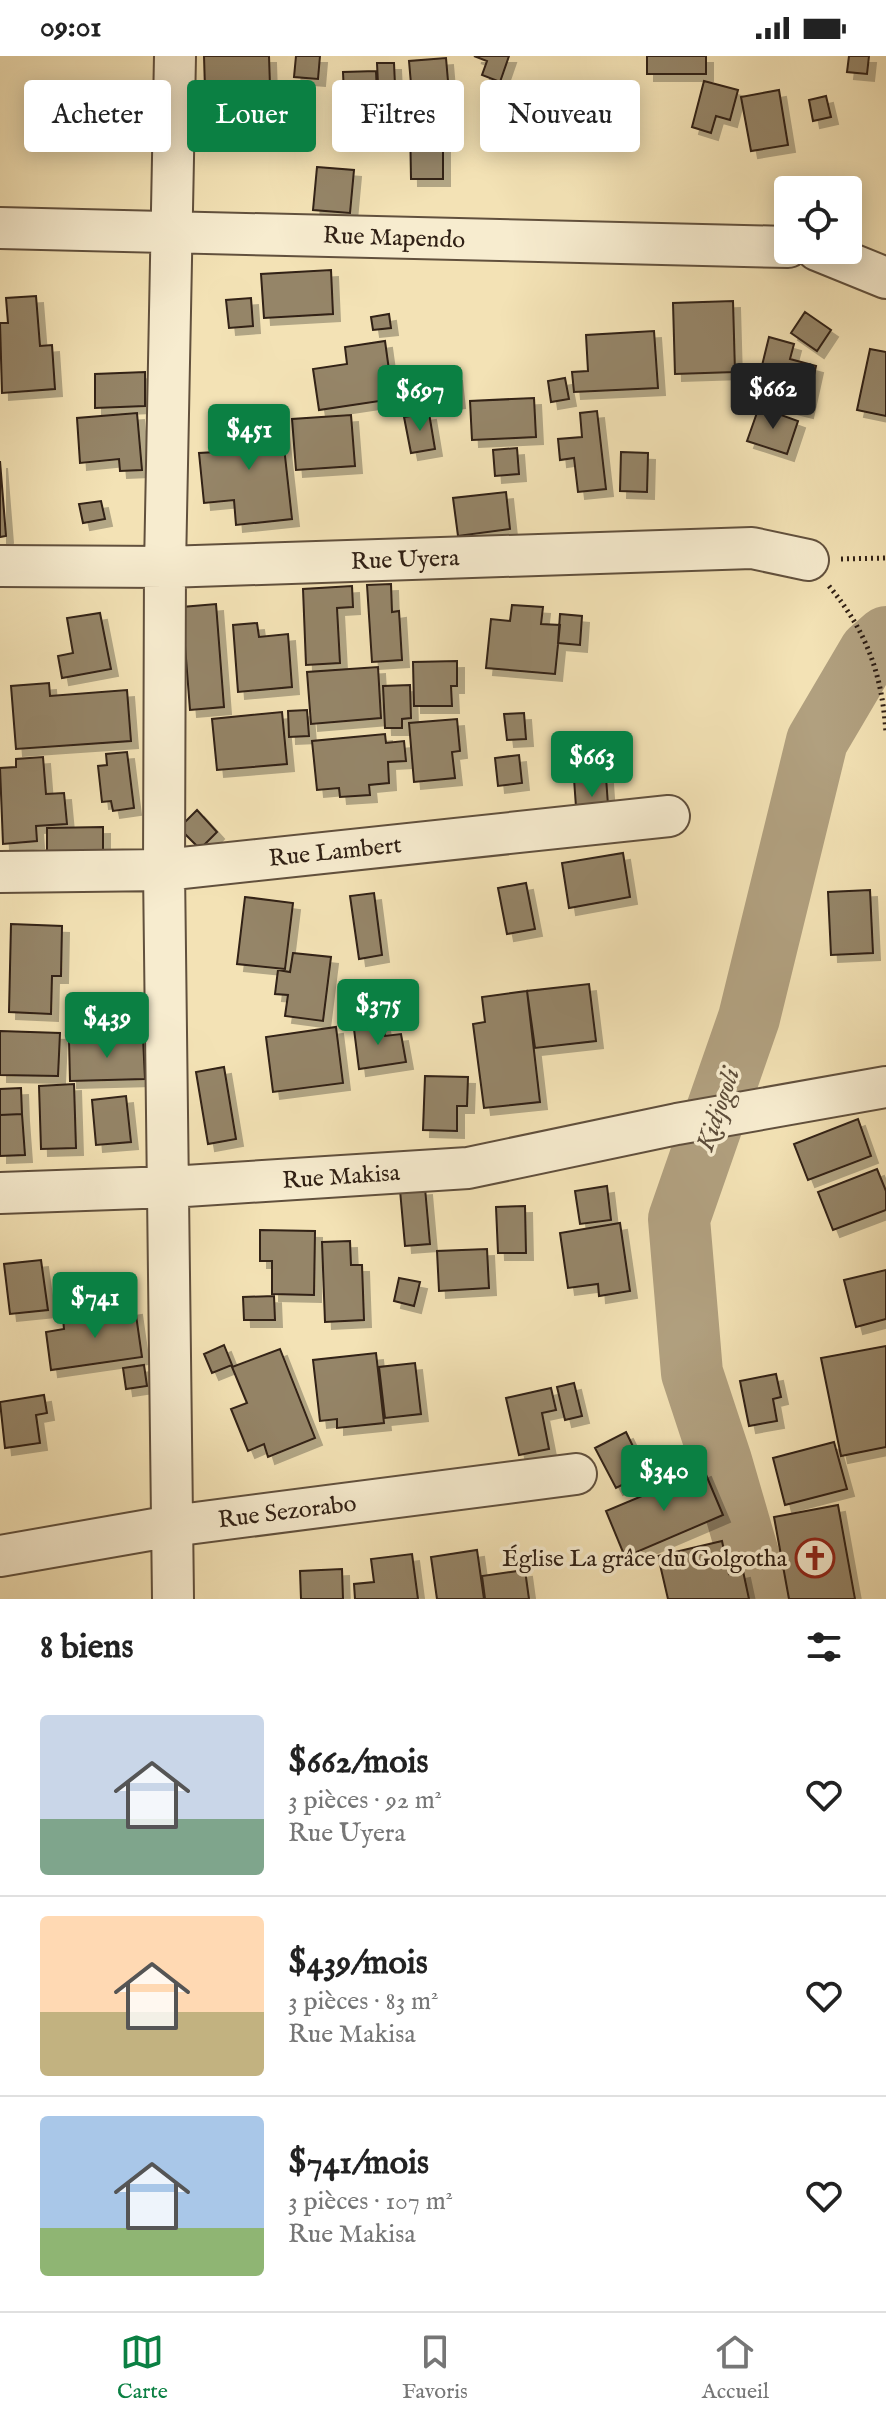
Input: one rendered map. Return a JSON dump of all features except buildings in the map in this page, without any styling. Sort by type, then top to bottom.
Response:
[{"type":"street","points":[[173,1599],[164,870],[165,567],[175,56]]},
{"type":"street","name":"Rue Mapendo","points":[[0,228],[774,247]]},
{"type":"street","points":[[852,264],[886,278]]},
{"type":"street","name":"Rue Uyera","points":[[0,566],[165,567],[752,548],[808,560]]},
{"type":"street","name":"Rue Lambert","points":[[0,872],[164,870],[669,816]]},
{"type":"street","name":"Rue Makisa","points":[[0,1193],[170,1187],[468,1168],[677,1124],[886,1087]]},
{"type":"street","name":"Rue Sezorabo","points":[[0,1556],[172,1526],[576,1474]]},
{"type":"path","points":[[808,560],[843,602],[870,651],[883,692],[886,733]]},
{"type":"waterway","name":"Kidjogoli","points":[[761,1599],[692,1373],[679,1219],[749,1018],[817,741],[870,651],[886,637]]},
{"type":"place","name":"Église La grâce du Golgotha","points":[[815,1558]]}]
